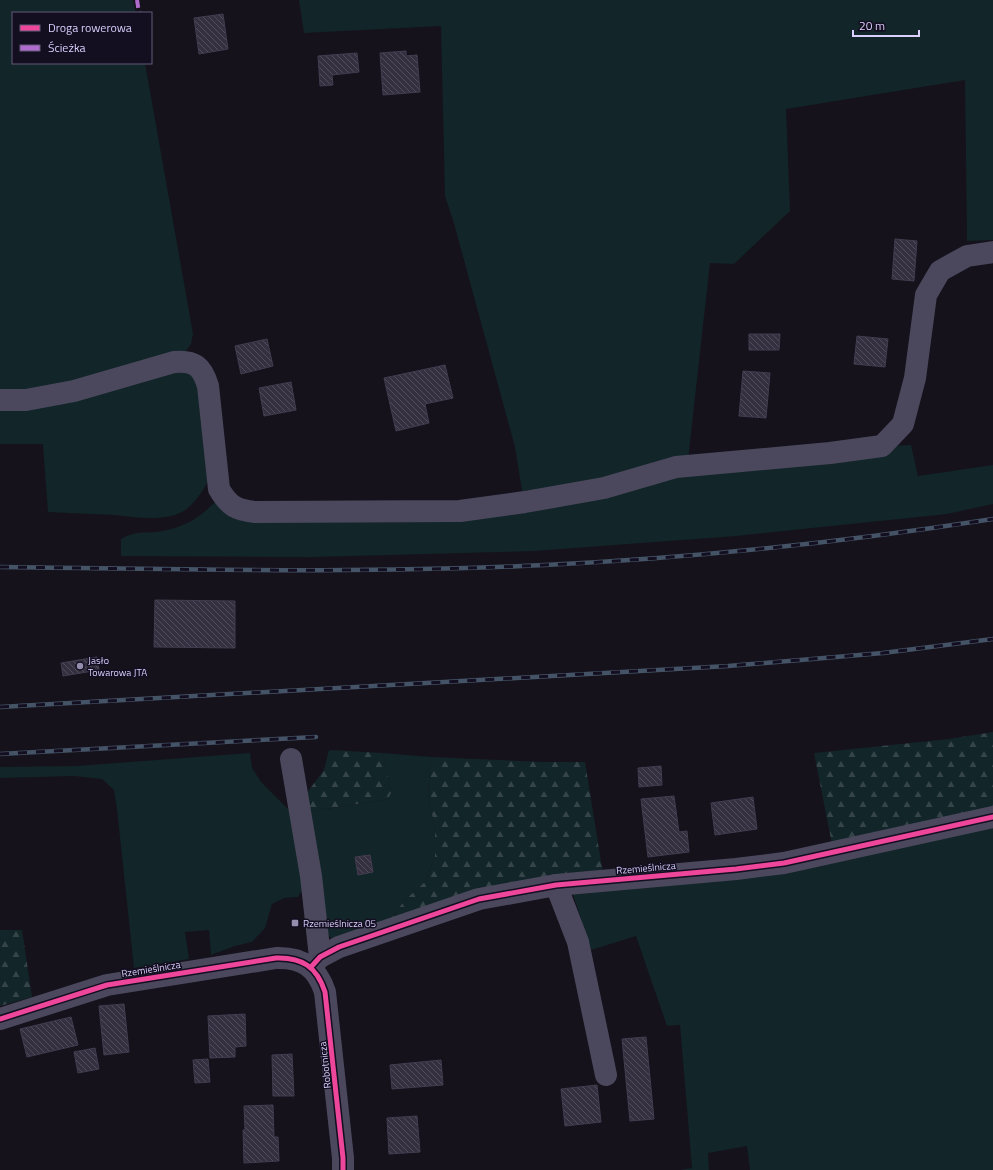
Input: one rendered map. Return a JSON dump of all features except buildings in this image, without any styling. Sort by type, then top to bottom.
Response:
[{"type":"street","points":[[0,400],[26,400],[74,391],[174,362],[191,362],[203,373],[208,386],[219,489],[225,499],[234,507],[255,512],[460,511],[525,502],[604,488],[676,466],[830,453],[882,446],[903,424],[915,378],[926,295],[940,271],[967,256],[993,252]]},
{"type":"street","points":[[291,759],[310,876],[312,963]]},
{"type":"street","name":"Rzemieślnicza","points":[[0,1019],[107,985],[276,958],[288,957],[312,963],[339,947],[479,899],[556,885],[736,870],[784,862],[993,817]]},
{"type":"street","points":[[556,885],[578,942],[606,1075]]},
{"type":"street","name":"Robotnicza","points":[[312,963],[325,992],[344,1170]]},
{"type":"green space","points":[[0,0],[133,0],[136,12],[12,12],[12,64],[145,64],[193,334],[191,344],[185,352],[34,393],[0,394]]},
{"type":"green space","points":[[299,0],[993,0],[993,240],[967,241],[965,80],[786,109],[790,211],[734,264],[710,263],[688,460],[523,497],[515,447],[453,220],[445,196],[441,26],[304,33]]},
{"type":"green space","points":[[185,371],[200,381],[209,479],[194,502],[182,512],[166,517],[140,518],[115,515],[48,512],[43,444],[0,444],[0,406]]},
{"type":"green space","points":[[911,445],[918,476],[993,465],[993,504],[947,514],[736,536],[534,551],[311,557],[121,556],[121,539],[126,536],[157,532],[183,525],[204,512],[217,500],[397,516],[669,476],[890,446]]},
{"type":"green space","points":[[993,732],[993,808],[832,844],[814,753],[949,739]]},
{"type":"green space","points":[[329,750],[383,753],[391,793],[388,799],[307,812],[306,794],[324,770]]},
{"type":"green space","points":[[250,753],[252,768],[261,782],[294,815],[304,887],[298,897],[284,898],[272,904],[265,928],[252,942],[235,946],[211,955],[209,930],[185,932],[189,959],[134,968],[114,790],[102,779],[75,776],[0,778],[0,767],[77,766]]},
{"type":"green space","points":[[383,753],[431,757],[428,794],[435,829],[435,856],[426,881],[405,900],[384,927],[332,939],[324,931],[307,812],[388,799],[391,793]]},
{"type":"green space","points":[[431,757],[541,762],[585,762],[603,874],[384,927],[405,900],[426,881],[435,856],[435,829],[428,794]]},
{"type":"green space","points":[[993,825],[993,1170],[750,1170],[747,1146],[708,1153],[709,1170],[680,1170],[692,1168],[680,1025],[667,1026],[636,936],[591,950],[572,891]]},
{"type":"green space","points":[[0,930],[22,930],[32,997],[0,1006]]},
{"type":"railway","points":[[0,567],[341,570],[477,568],[545,565],[657,558],[770,548],[882,535],[993,519]]},
{"type":"railway","points":[[0,707],[728,666],[883,653],[993,639]]},
{"type":"railway","points":[[0,754],[316,737]]},
{"type":"marked path","points":[[137,0],[139,12]]},
{"type":"cycle path","points":[[311,967],[320,957],[339,947],[479,899],[556,885],[736,869],[784,863],[993,817]]},
{"type":"cycle path","points":[[0,1019],[107,985],[276,958],[294,959],[301,962],[307,965],[318,976],[325,992],[343,1158],[343,1170]]},
{"type":"place","name":"Jasło Towarowa JTA","points":[[80,666]]},
{"type":"place","name":"Rzemieślnicza 05","points":[[295,923]]}]
